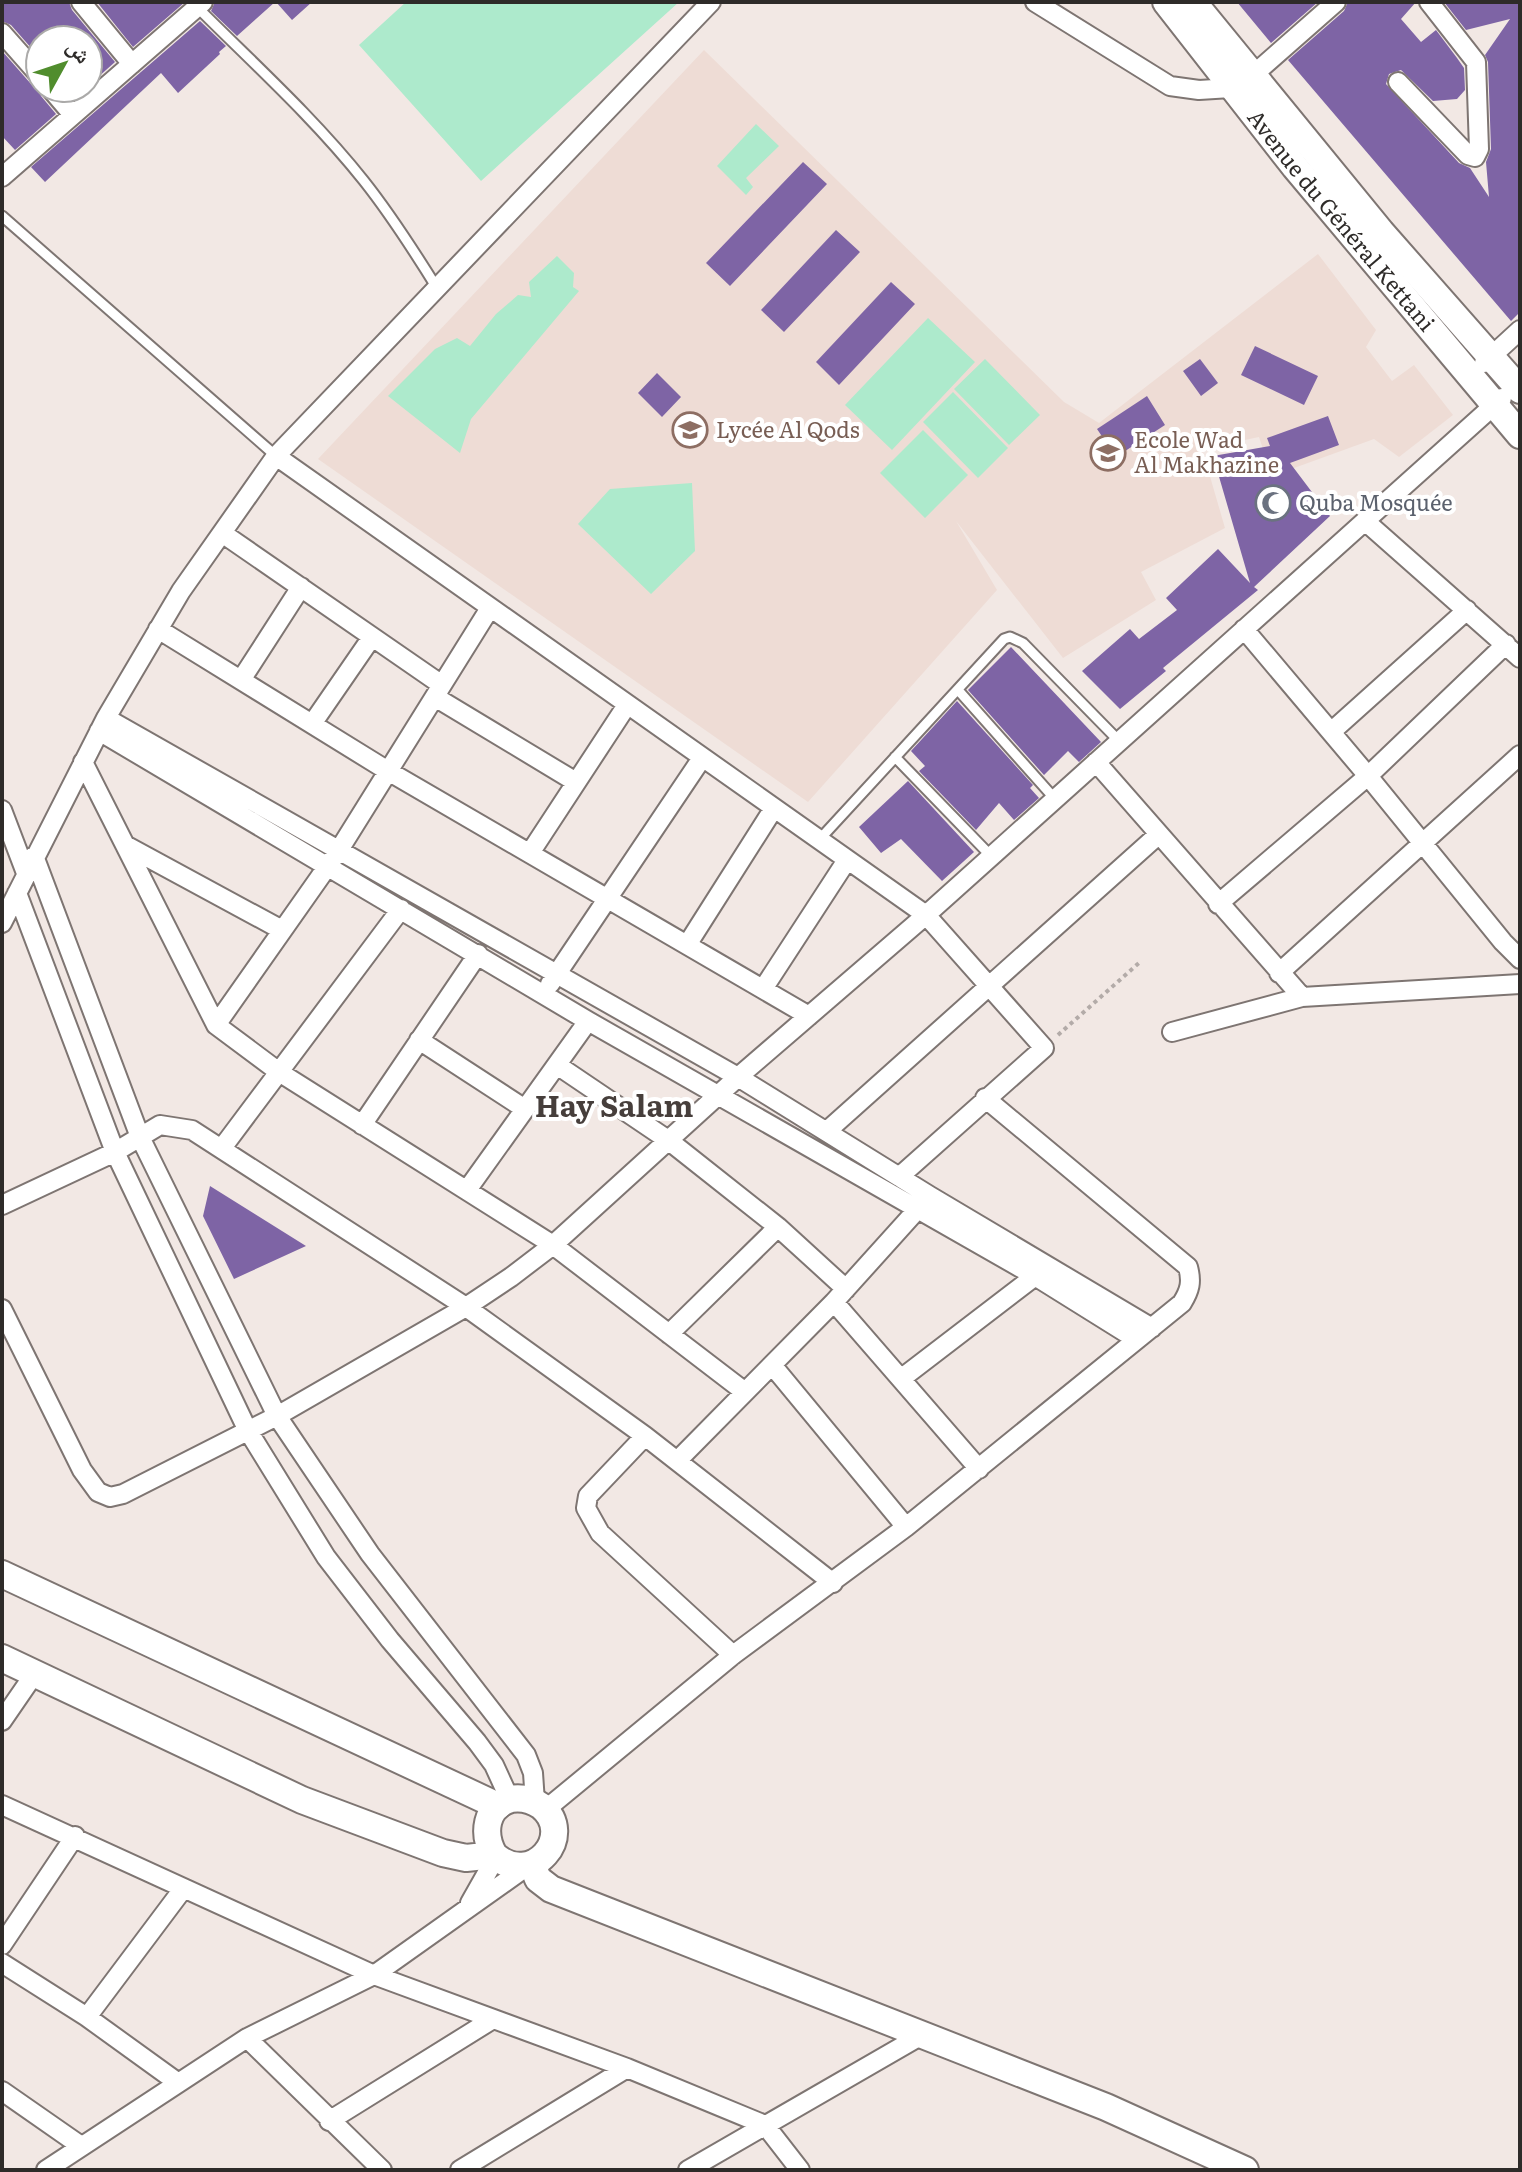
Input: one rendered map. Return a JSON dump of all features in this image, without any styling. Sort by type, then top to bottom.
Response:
[{"type":"street","points":[[81,2],[132,64]]},
{"type":"street","points":[[2,923],[102,724],[158,629],[276,456],[711,2]]},
{"type":"street","points":[[1035,2],[1170,86],[1199,90],[1242,81],[1336,2]]},
{"type":"street","name":"Avenue du Général Kettani","points":[[1166,2],[1381,232],[1518,388]]},
{"type":"street","name":"Avenue du Général Kettani","points":[[1193,2],[1242,81],[1470,376],[1520,435]]},
{"type":"street","points":[[1398,82],[1468,155],[1475,157],[1479,149],[1476,62],[1429,2]]},
{"type":"street","points":[[2,177],[197,4]]},
{"type":"street","points":[[2,33],[24,58]]},
{"type":"street","points":[[64,104],[73,115]]},
{"type":"street","points":[[1470,376],[1520,330]]},
{"type":"street","points":[[2,1309],[82,1470],[98,1492],[104,1495],[123,1494],[277,1416],[466,1307],[553,1245],[1494,405],[1518,388]]},
{"type":"street","points":[[276,456],[926,915],[1044,1048],[899,1177]]},
{"type":"street","points":[[1365,521],[1520,658]]},
{"type":"street","points":[[222,533],[372,637],[438,691],[576,782]]},
{"type":"street","points":[[241,680],[301,587]]},
{"type":"street","points":[[216,1025],[333,858],[490,608]]},
{"type":"street","points":[[1331,732],[1467,610]]},
{"type":"street","points":[[158,629],[388,771],[809,1016]]},
{"type":"street","points":[[1244,629],[1520,959]]},
{"type":"street","points":[[312,724],[372,637]]},
{"type":"street","points":[[1218,904],[1368,776],[1506,644]]},
{"type":"street","points":[[530,853],[627,705]]},
{"type":"street","points":[[102,724],[333,858],[557,974],[738,1077],[899,1177],[924,1202]]},
{"type":"street","points":[[1279,973],[1520,755]]},
{"type":"street","points":[[543,994],[702,758]]},
{"type":"street","points":[[83,762],[216,1025],[279,1072],[553,1245],[745,1392]]},
{"type":"street","points":[[1096,762],[1302,997]]},
{"type":"street","points":[[687,945],[774,808]]},
{"type":"street","points":[[2,810],[30,864],[140,1137],[277,1416],[379,1566],[526,1755],[533,1773],[522,1804]]},
{"type":"street","points":[[827,1131],[1158,835]]},
{"type":"street","points":[[125,845],[282,930]]},
{"type":"street","points":[[333,858],[401,909],[588,1021],[924,1202],[1041,1271],[1152,1328]]},
{"type":"street","points":[[763,989],[847,860]]},
{"type":"street","points":[[17,893],[115,1152],[247,1429],[326,1557],[390,1640],[477,1742],[522,1804]]},
{"type":"street","points":[[222,1148],[401,909]]},
{"type":"street","points":[[362,1125],[478,954]]},
{"type":"street","points":[[1172,1032],[1302,997],[1520,984]]},
{"type":"street","points":[[467,1190],[588,1021]]},
{"type":"street","points":[[419,1040],[525,1109]]},
{"type":"street","points":[[557,1065],[668,1140],[778,1227],[840,1295],[902,1378],[979,1469]]},
{"type":"street","points":[[530,1865],[506,1864],[495,1856],[487,1843],[489,1816],[522,1804],[833,1583],[979,1469],[1182,1303],[1190,1289],[1188,1267],[985,1098]]},
{"type":"street","points":[[2,1205],[115,1152],[160,1125],[192,1130],[466,1307],[645,1436],[833,1583]]},
{"type":"street","points":[[677,1461],[840,1295],[924,1202]]},
{"type":"street","points":[[669,1334],[778,1227]]},
{"type":"street","points":[[1041,1271],[1136,1339]]},
{"type":"street","points":[[902,1378],[1041,1271]]},
{"type":"street","points":[[772,1365],[906,1527]]},
{"type":"street","points":[[645,1436],[588,1496],[586,1508],[600,1533],[733,1655]]},
{"type":"street","points":[[2,1574],[522,1804],[552,1821],[554,1834],[543,1857],[374,1975],[247,2038],[46,2170]]},
{"type":"street","points":[[2,1658],[302,1800],[443,1853],[466,1858],[495,1856]]},
{"type":"street","points":[[2,1721],[35,1673]]},
{"type":"street","points":[[2,1805],[374,1975],[627,2068],[765,2125],[800,2170]]},
{"type":"street","points":[[2,1945],[75,1836]]},
{"type":"street","points":[[469,1906],[495,1856]]},
{"type":"street","points":[[530,1865],[538,1879],[551,1889],[1106,2107],[1245,2170]]},
{"type":"street","points":[[87,2017],[183,1889]]},
{"type":"street","points":[[2,1963],[87,2017],[177,2082]]},
{"type":"street","points":[[329,2121],[493,2019]]},
{"type":"street","points":[[688,2170],[922,2035]]},
{"type":"street","points":[[247,2038],[382,2170]]},
{"type":"street","points":[[460,2170],[627,2068]]},
{"type":"street","points":[[2,2091],[81,2146]]},
{"type":"lane","points":[[197,4],[355,169],[387,211],[437,288]]},
{"type":"lane","points":[[2,216],[276,456]]},
{"type":"lane","points":[[819,840],[1004,639],[1010,637],[1023,643],[1119,741]]},
{"type":"lane","points":[[958,690],[1055,799]]},
{"type":"lane","points":[[895,757],[991,856]]},
{"type":"path","points":[[1044,1048],[1140,962]]},
{"type":"shaded area","name":"Lycée Al Qods","points":[[704,50],[1064,402],[1099,423],[1318,254],[1376,330],[1366,347],[1392,381],[1414,365],[1453,415],[1399,457],[1374,439],[1272,476],[1259,437],[1202,449],[1225,528],[1141,572],[1156,600],[1063,658],[956,521],[997,590],[808,802],[318,459]]},
{"type":"green space","points":[[406,2],[679,2],[481,181],[359,45]]},
{"type":"green space","points":[[756,124],[779,146],[746,178],[753,187],[746,195],[717,166]]},
{"type":"green space","points":[[557,256],[574,273],[573,287],[579,291],[471,419],[460,453],[388,396],[435,349],[457,338],[470,346],[496,314],[518,295],[531,297],[529,282]]},
{"type":"green space","points":[[928,318],[975,362],[892,450],[845,405]]},
{"type":"green space","points":[[985,359],[1040,415],[1009,445],[954,389]]},
{"type":"green space","points":[[953,392],[1008,448],[978,478],[923,422]]},
{"type":"green space","points":[[923,430],[968,475],[925,518],[880,473]]},
{"type":"green space","points":[[692,483],[695,551],[651,594],[578,524],[610,489]]},
{"type":"building","points":[[2,2],[69,2],[84,24],[24,24],[24,40],[11,25],[2,21]]},
{"type":"building","points":[[97,2],[185,2],[133,47]]},
{"type":"building","points":[[215,2],[275,2],[237,36],[211,11]]},
{"type":"building","points":[[276,2],[312,2],[292,20]]},
{"type":"building","points":[[1237,2],[1318,2],[1271,43]]},
{"type":"building","points":[[1348,2],[1416,2],[1401,19],[1421,42],[1436,30],[1457,58],[1464,68],[1465,90],[1457,99],[1433,101],[1401,70],[1389,74],[1386,84],[1459,163],[1470,168],[1489,197],[1486,162],[1491,149],[1488,62],[1485,55],[1510,19],[1466,30],[1444,2],[1520,2],[1520,312],[1511,321],[1288,60],[1344,11]]},
{"type":"building","points":[[200,21],[226,46],[178,93],[161,73],[45,182],[31,167]]},
{"type":"building","points":[[104,49],[115,62],[104,72]]},
{"type":"building","points":[[2,51],[24,76],[24,104],[48,104],[56,114],[15,150],[2,136]]},
{"type":"building","points":[[803,162],[827,184],[730,286],[706,263]]},
{"type":"building","points":[[836,230],[860,252],[784,332],[761,310]]},
{"type":"building","points":[[891,282],[915,304],[839,385],[816,362]]},
{"type":"building","points":[[1255,346],[1318,376],[1304,405],[1241,375]]},
{"type":"building","points":[[1200,359],[1218,383],[1201,396],[1183,371]]},
{"type":"building","points":[[657,373],[681,397],[662,417],[638,393]]},
{"type":"building","points":[[1147,396],[1165,425],[1116,457],[1097,429]]},
{"type":"building","points":[[1328,416],[1339,445],[1290,463],[1330,516],[1254,587],[1258,590],[1163,668],[1166,671],[1120,709],[1082,671],[1130,629],[1139,639],[1177,610],[1166,598],[1218,549],[1250,583],[1213,456],[1270,446],[1267,438]]},
{"type":"building","points":[[1011,647],[1101,742],[1079,762],[1068,751],[1044,775],[968,690]]},
{"type":"building","points":[[957,701],[1033,785],[1030,788],[1039,798],[1014,820],[999,803],[976,830],[919,771],[925,766],[911,751]]},
{"type":"building","points":[[908,781],[974,852],[942,881],[901,839],[881,853],[859,827]]},
{"type":"building","points":[[210,1186],[306,1246],[234,1279],[203,1216]]},
{"type":"place","name":"Lycée Al Qods","points":[[690,430]]},
{"type":"place","name":"Ecole Wad Al Makhazine","points":[[1108,453]]},
{"type":"place","name":"Quba Mosquée","points":[[1273,503]]},
{"type":"district","name":"Hay Salam","points":[[614,1107]]}]
